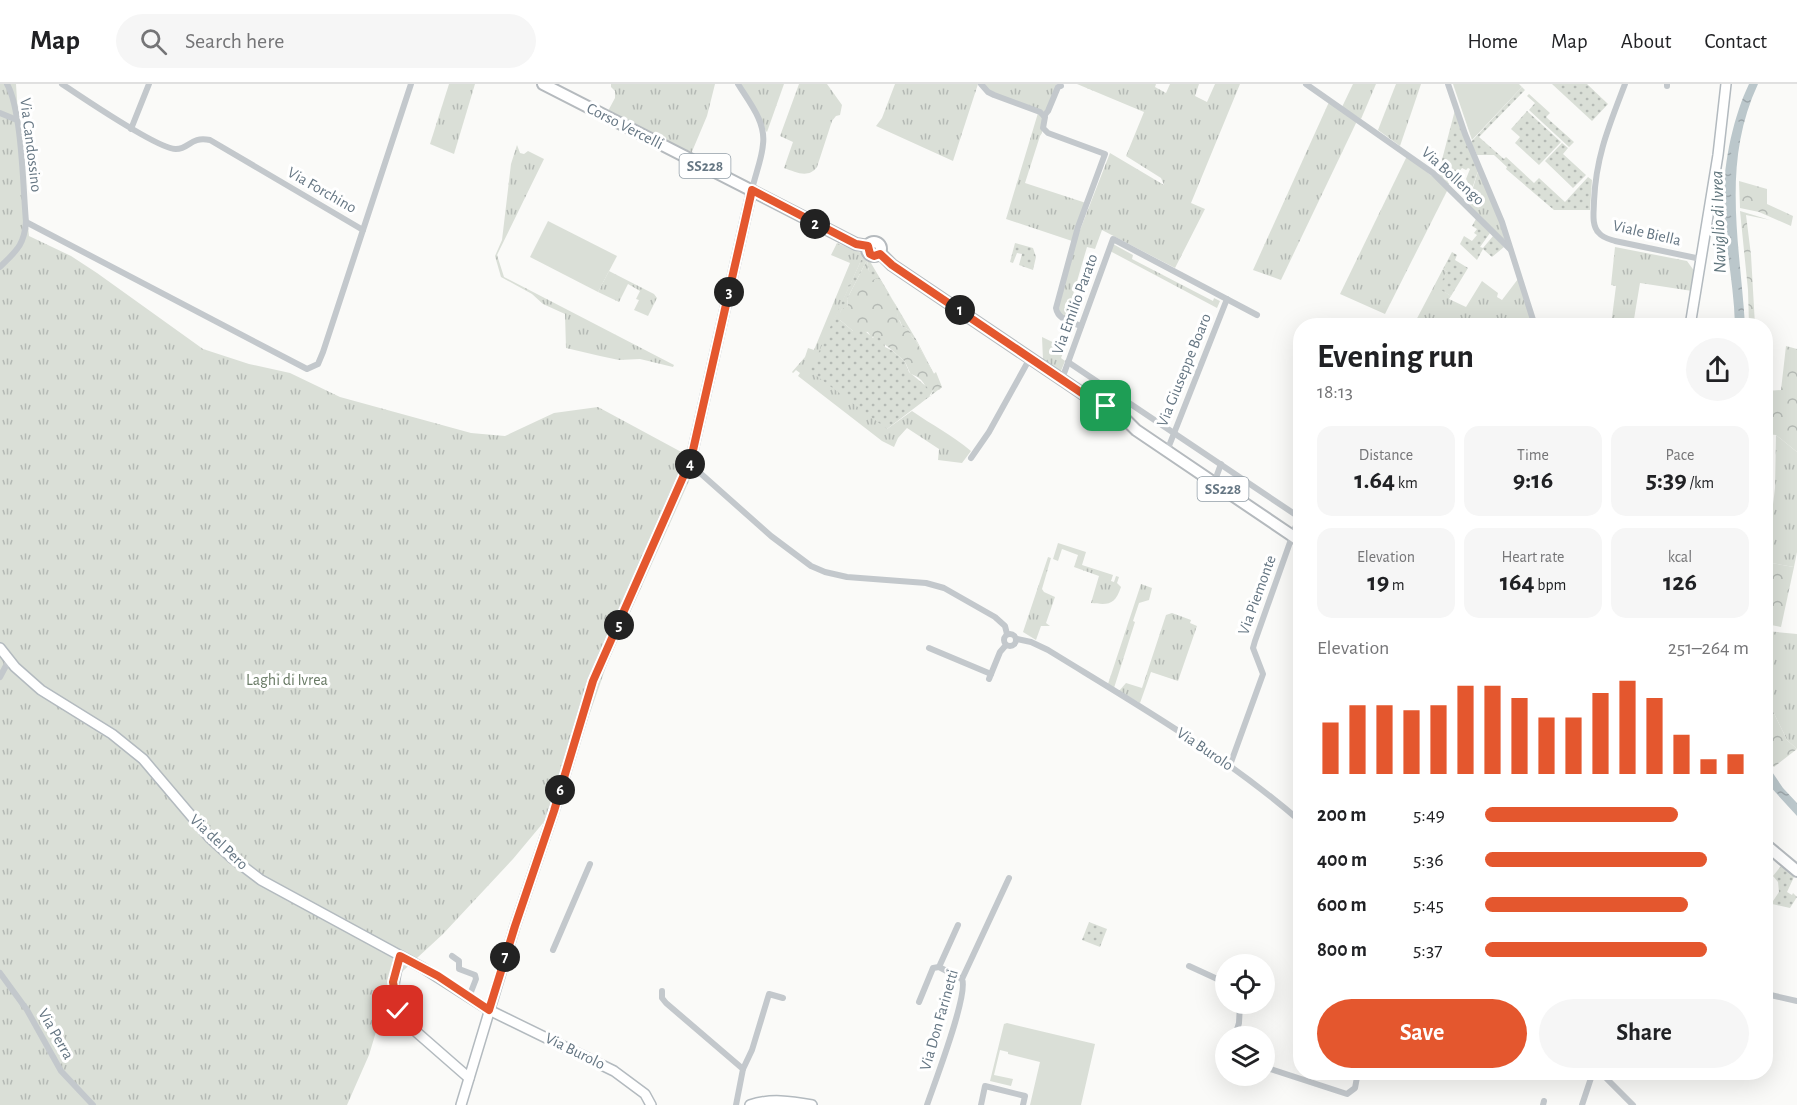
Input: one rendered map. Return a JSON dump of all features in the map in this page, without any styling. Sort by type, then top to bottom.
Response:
[{"type":"main road","name":"Corso Vercelli","points":[[543,84],[856,244],[868,246],[877,242],[881,246],[880,254],[892,265],[1030,358]]},
{"type":"main road","name":"SS228","points":[[1030,358],[1293,536]]},
{"type":"main road","points":[[1773,851],[1797,871]]},
{"type":"street","points":[[62,84],[131,129],[149,84]]},
{"type":"street","name":"Via Forchino","points":[[131,129],[169,148],[176,149],[192,140],[200,138],[210,140],[363,230],[411,84]]},
{"type":"street","points":[[461,1105],[593,681],[690,464],[763,144],[763,132],[757,115],[738,84]]},
{"type":"street","points":[[981,84],[988,92],[1040,112],[1044,116]]},
{"type":"street","name":"Via Bollengo","points":[[1306,84],[1433,173],[1510,249],[1532,318]]},
{"type":"street","points":[[1448,84],[1465,134],[1502,222],[1510,249]]},
{"type":"street","name":"Viale Biella","points":[[1625,84],[1602,143],[1597,168],[1595,228],[1606,238],[1615,241],[1701,259]]},
{"type":"street","points":[[1691,318],[1718,155],[1726,84]]},
{"type":"street","name":"Via Candossino","points":[[0,267],[18,249],[26,222],[17,120],[9,85]]},
{"type":"street","points":[[1061,86],[1058,87],[1044,116],[1043,128],[1048,133],[1105,154],[1078,227],[1056,308],[1061,318],[1081,326]]},
{"type":"street","points":[[0,113],[17,120]]},
{"type":"street","points":[[26,222],[307,369],[318,364],[323,352],[363,230]]},
{"type":"street","name":"Via Emilio Parato","points":[[1062,379],[1113,239],[1227,299]]},
{"type":"street","points":[[1227,299],[1257,315]]},
{"type":"street","name":"Via Giuseppe Boaro","points":[[1167,451],[1227,299]]},
{"type":"street","points":[[970,458],[987,436],[1030,358]]},
{"type":"street","points":[[1068,362],[1293,512]]},
{"type":"street","points":[[1118,416],[1127,402]]},
{"type":"street","points":[[690,464],[771,536],[811,566],[825,573],[847,578],[926,583],[944,588],[995,617],[1005,626],[1006,645]]},
{"type":"street","points":[[1214,483],[1221,464]]},
{"type":"street","name":"Via Piemonte","points":[[1230,765],[1263,674],[1253,648],[1255,641],[1293,549]]},
{"type":"street","points":[[1006,645],[1012,646],[1017,639],[1013,634],[1007,634]]},
{"type":"street","name":"Via Burolo","points":[[1017,639],[1031,642],[1048,650],[1103,684],[1230,765],[1293,815]]},
{"type":"street","points":[[929,648],[990,677],[1000,652],[1006,645]]},
{"type":"street","name":"Via del Pero","points":[[0,648],[27,679],[41,690],[112,734],[143,759],[188,813],[232,858],[261,879],[438,976],[489,1010]]},
{"type":"street","points":[[0,677],[9,660]]},
{"type":"street","points":[[553,950],[590,864]]},
{"type":"street","name":"Via Don Farinetti","points":[[927,1105],[958,1014],[965,984],[962,979],[1010,878]]},
{"type":"street","points":[[939,967],[958,925]]},
{"type":"street","points":[[400,956],[393,982],[398,1011],[405,1022],[470,1078]]},
{"type":"street","points":[[452,956],[459,962],[459,969],[474,975],[476,979],[469,997]]},
{"type":"street","points":[[1189,966],[1215,978]]},
{"type":"street","points":[[919,1002],[933,968],[939,967],[962,979]]},
{"type":"street","name":"Via Perra","points":[[0,974],[27,1010],[61,1071],[93,1105]]},
{"type":"street","points":[[662,991],[662,998],[666,1003],[743,1069]]},
{"type":"street","points":[[736,1105],[743,1069],[752,1050],[769,994],[783,998]]},
{"type":"street","points":[[1773,995],[1797,1000]]},
{"type":"street","name":"Via Burolo","points":[[489,1010],[614,1071],[645,1094],[651,1105]]},
{"type":"street","points":[[1275,1071],[1293,1076]]},
{"type":"street","points":[[1304,1080],[1347,1094],[1355,1088],[1356,1080]]},
{"type":"street","points":[[1582,1105],[1590,1080]]},
{"type":"street","points":[[1608,1080],[1633,1105]]},
{"type":"street","points":[[981,1105],[985,1086],[1025,1096],[1023,1105]]},
{"type":"street","points":[[750,1105],[758,1102],[779,1101],[812,1105]]},
{"type":"green space","name":"Laghi di Ivrea","points":[[0,84],[16,84],[29,236],[71,256],[203,349],[249,364],[290,373],[340,397],[471,433],[505,436],[554,413],[598,407],[698,461],[607,664],[558,805],[513,859],[443,934],[391,982],[369,1055],[347,1105],[0,1105]]},
{"type":"green space","points":[[449,84],[475,84],[454,154],[430,144]]},
{"type":"green space","points":[[611,84],[715,84],[707,116],[691,154],[608,111],[615,98],[615,91]]},
{"type":"green space","points":[[741,84],[784,84],[767,132],[766,131]]},
{"type":"green space","points":[[799,84],[827,84],[842,105],[840,115],[832,121],[817,167],[806,174],[784,168],[793,142],[780,136]]},
{"type":"green space","points":[[895,84],[978,84],[953,161],[876,126],[882,118]]},
{"type":"green space","points":[[982,84],[1057,84],[1047,111],[1044,112],[990,91]]},
{"type":"green space","points":[[1077,84],[1156,84],[1155,87],[1166,93],[1170,84],[1199,84],[1195,96],[1207,102],[1215,84],[1240,84],[1191,203],[1205,209],[1175,268],[1102,230],[1095,249],[1087,247],[1066,319],[1062,317],[1058,306],[1075,243],[1110,153],[1164,185],[1161,178],[1126,156],[1144,112]]},
{"type":"green space","points":[[1353,84],[1376,84],[1361,119],[1342,107]]},
{"type":"green space","points":[[1396,84],[1421,84],[1400,146],[1378,130]]},
{"type":"green space","points":[[1453,84],[1519,84],[1522,87],[1472,140]]},
{"type":"green space","points":[[1552,84],[1587,84],[1608,104],[1592,121]]},
{"type":"green space","points":[[1522,87],[1525,90],[1479,137],[1504,159],[1506,157],[1534,183],[1539,178],[1565,202],[1588,177],[1592,180],[1590,210],[1554,210],[1506,169],[1507,167],[1494,155],[1477,155],[1471,142]]},
{"type":"green space","points":[[1529,94],[1550,113],[1546,117],[1574,142],[1569,147],[1529,110],[1535,103],[1527,96]]},
{"type":"green space","points":[[1329,102],[1357,121],[1281,280],[1253,270]]},
{"type":"green space","points":[[1455,110],[1479,168],[1472,189],[1466,179],[1470,169],[1468,168],[1466,170],[1462,168],[1448,185],[1438,175]]},
{"type":"green space","points":[[1527,111],[1561,142],[1539,165],[1515,143],[1520,137],[1511,129]]},
{"type":"green space","points":[[1038,113],[1042,117],[1042,133],[1025,183],[1086,203],[1072,241],[1006,219]]},
{"type":"green space","points":[[1562,143],[1568,148],[1563,154],[1586,175],[1573,188],[1545,161]]},
{"type":"green space","points":[[517,145],[520,153],[524,154],[528,151],[544,159],[497,255],[504,277],[674,365],[673,367],[640,359],[619,360],[566,348],[565,314],[543,304],[532,294],[501,277],[495,256],[502,240],[511,164]]},
{"type":"green space","points":[[1407,156],[1448,189],[1385,314],[1340,294]]},
{"type":"green space","points":[[1479,168],[1502,228],[1505,242],[1468,204]]},
{"type":"green space","points":[[1739,181],[1767,189],[1767,204],[1793,216],[1791,226],[1759,212],[1740,208]]},
{"type":"green space","points":[[1740,211],[1770,220],[1746,215],[1755,318],[1749,318]]},
{"type":"green space","points":[[1476,219],[1490,233],[1480,247],[1483,248],[1493,236],[1504,247],[1492,257],[1483,249],[1477,260],[1460,244],[1464,236],[1472,241],[1477,235],[1474,233],[1477,229],[1472,226]]},
{"type":"green space","points":[[548,221],[617,256],[598,292],[530,257]]},
{"type":"green space","points":[[837,243],[864,254],[831,327],[887,429],[912,411],[971,451],[962,463],[938,460],[939,449],[907,428],[894,447],[882,441],[798,376],[800,373],[796,370],[792,372],[805,357],[808,348],[814,350],[850,263],[831,255]]},
{"type":"green space","points":[[1015,243],[1033,248],[1036,257],[1033,270],[1019,265],[1022,254],[1017,253],[1013,263],[1010,262]]},
{"type":"green space","points":[[1113,244],[1133,255],[1132,259],[1213,301],[1214,298],[1220,301],[1217,308],[1110,251]]},
{"type":"green space","points":[[1615,247],[1687,261],[1695,272],[1692,291],[1640,283],[1634,318],[1612,318],[1616,286],[1611,285]]},
{"type":"green space","points":[[1452,252],[1457,255],[1455,260],[1468,268],[1451,296],[1438,288],[1447,272],[1443,269]]},
{"type":"green space","points":[[864,254],[870,257],[868,258],[892,299],[878,285],[880,279],[871,281],[867,260],[847,299],[848,306],[841,310],[840,320],[853,331],[865,331],[873,338],[878,336],[884,342],[885,347],[905,362],[909,372],[927,387],[930,396],[887,429],[810,371]]},
{"type":"green space","points":[[867,260],[869,271],[880,279],[898,309],[897,316],[902,326],[909,330],[934,374],[936,372],[942,387],[939,390],[934,389],[928,398],[924,383],[911,374],[905,362],[897,354],[871,337],[868,332],[853,331],[840,320],[842,308],[848,306],[847,299]]},
{"type":"green space","points":[[1443,269],[1447,272],[1439,288],[1451,296],[1449,299],[1466,307],[1482,281],[1498,293],[1497,297],[1502,300],[1518,279],[1530,318],[1417,318]]},
{"type":"green space","points":[[609,271],[654,294],[657,298],[648,316],[634,310],[640,291],[628,284],[619,302],[598,292]]},
{"type":"green space","points":[[893,300],[917,341],[934,374],[936,372],[934,375],[909,330],[902,326],[897,318]]},
{"type":"green space","points":[[1042,337],[1065,348],[1061,358],[1065,361],[1061,371],[1043,360]]},
{"type":"green space","points":[[1786,346],[1797,349],[1797,452],[1773,435],[1773,391],[1781,390]]},
{"type":"green space","points":[[942,387],[931,396],[934,389]]},
{"type":"green space","points":[[1776,435],[1797,452],[1797,552],[1794,567],[1773,563]]},
{"type":"green space","points":[[1058,543],[1086,552],[1082,565],[1113,575],[1111,581],[1114,582],[1116,576],[1119,577],[1117,583],[1121,587],[1114,600],[1107,604],[1091,603],[1099,576],[1074,567],[1078,555],[1062,549],[1058,561],[1053,559]]},
{"type":"green space","points":[[1048,557],[1051,558],[1042,589],[1055,597],[1046,623],[1050,626],[1041,626],[1036,640],[1023,632]]},
{"type":"green space","points":[[1773,563],[1794,567],[1781,627],[1773,625]]},
{"type":"green space","points":[[1141,584],[1152,588],[1149,600],[1139,603],[1114,688],[1108,684]]},
{"type":"green space","points":[[1172,613],[1191,620],[1190,623],[1197,626],[1178,681],[1151,672],[1140,703],[1119,691],[1126,683],[1142,688],[1166,615]]},
{"type":"green space","points":[[1773,632],[1797,634],[1797,749],[1787,740],[1773,711]]},
{"type":"green space","points":[[1773,711],[1787,740],[1797,749],[1774,767]]},
{"type":"green space","points":[[1781,866],[1794,877],[1787,892],[1797,897],[1790,908],[1773,904],[1779,892],[1778,882],[1773,876]]},
{"type":"green space","points":[[1089,922],[1107,929],[1100,947],[1082,940]]},
{"type":"green space","points":[[1004,1024],[1095,1044],[1081,1105],[1030,1105],[1040,1062],[1008,1054],[1008,1052],[1000,1050],[994,1075],[1013,1079],[1011,1086],[990,1081]]},
{"type":"water","points":[[1749,84],[1758,84],[1747,114],[1736,173],[1737,234],[1744,318],[1735,318],[1724,191],[1730,144]]},
{"type":"water","points":[[1773,773],[1797,803],[1797,816],[1773,790]]},
{"type":"route","points":[[398,1011],[393,982],[400,956],[438,976],[489,1010],[554,811],[593,681],[691,459],[752,190],[856,244],[868,246],[870,254],[874,256],[880,254],[892,265],[1101,406],[1106,406]]},
{"type":"water label","name":"Naviglio di Ivrea","points":[[1719,222]]}]
